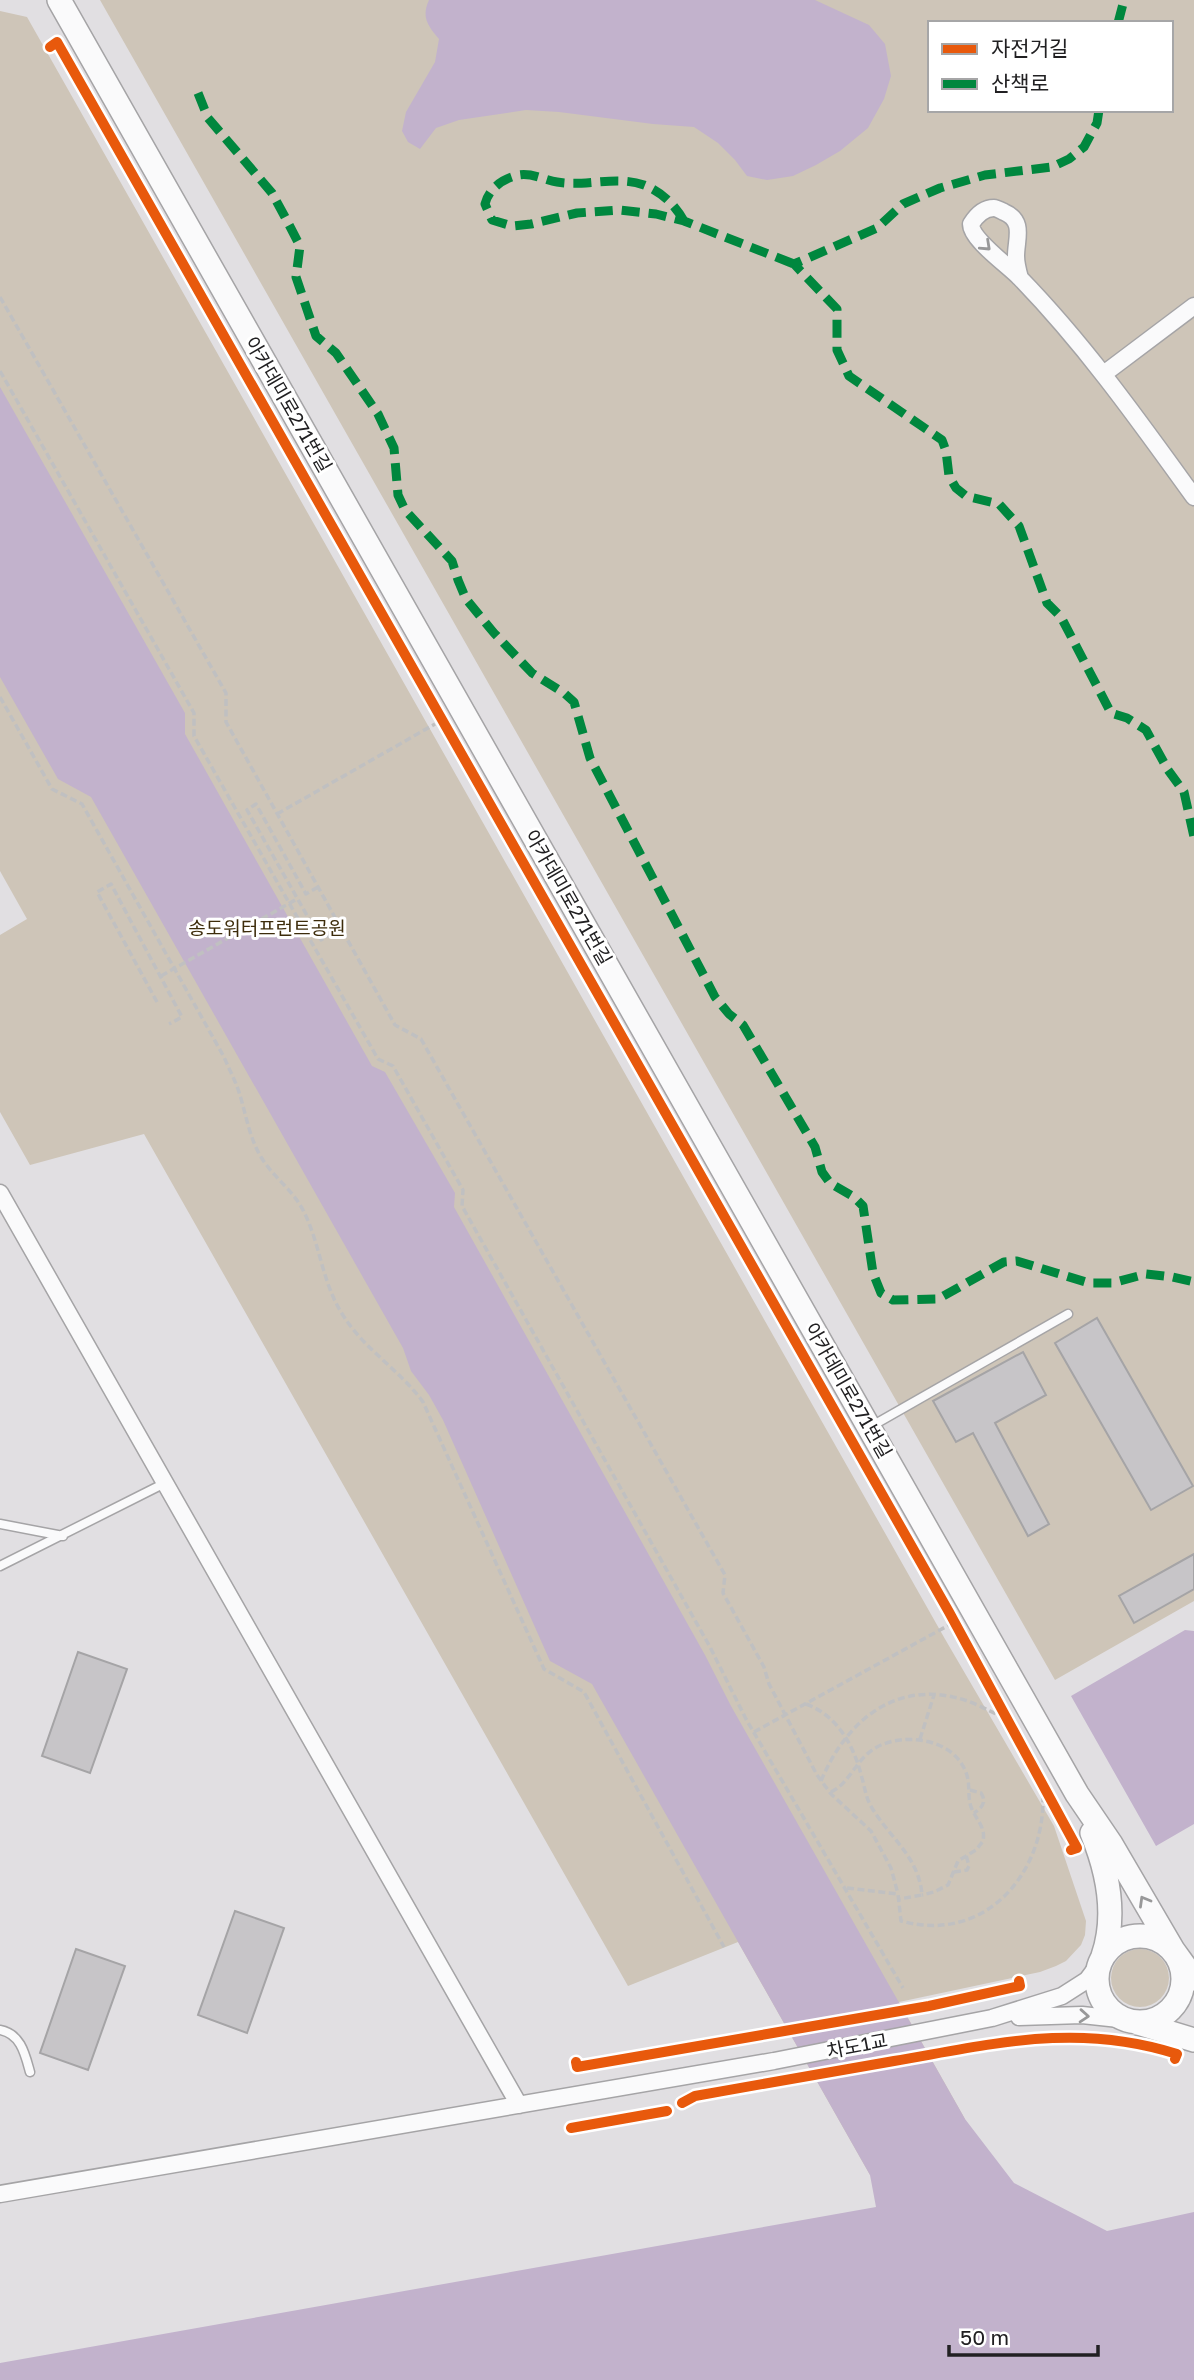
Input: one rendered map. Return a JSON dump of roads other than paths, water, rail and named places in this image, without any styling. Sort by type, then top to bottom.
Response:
[{"type":"street","name":"아카데미로271번길","points":[[59,0],[1077,1794]]},
{"type":"street","points":[[1020,278],[1105,373],[1194,497]]},
{"type":"street","points":[[1105,373],[1194,306]]},
{"type":"street","points":[[0,1194],[519,2105]]},
{"type":"street","points":[[992,2018],[1082,2015],[1137,2022],[1154,2020],[1163,2015],[1180,1995],[1183,1977],[1178,1959],[1111,1844],[1077,1794]]},
{"type":"street","points":[[1077,1794],[1097,1845],[1111,1909],[1110,1934],[1097,1979],[1101,1998],[1112,2012],[1128,2020],[1194,2040]]},
{"type":"street","points":[[992,2018],[1062,1996],[1087,1980],[1120,1940],[1139,1935],[1157,1939],[1173,1950],[1194,1979]]},
{"type":"street","name":"차도1교","points":[[0,2193],[774,2061],[992,2018]]},
{"type":"lane","points":[[870,1427],[1068,1314]]},
{"type":"lane","points":[[0,1566],[165,1483]]},
{"type":"lane","points":[[0,1524],[63,1536]]},
{"type":"lane","points":[[0,2030],[11,2034],[21,2045],[30,2072]]},
{"type":"park label","name":"송도워터프런트공원","points":[[267,927]]}]
